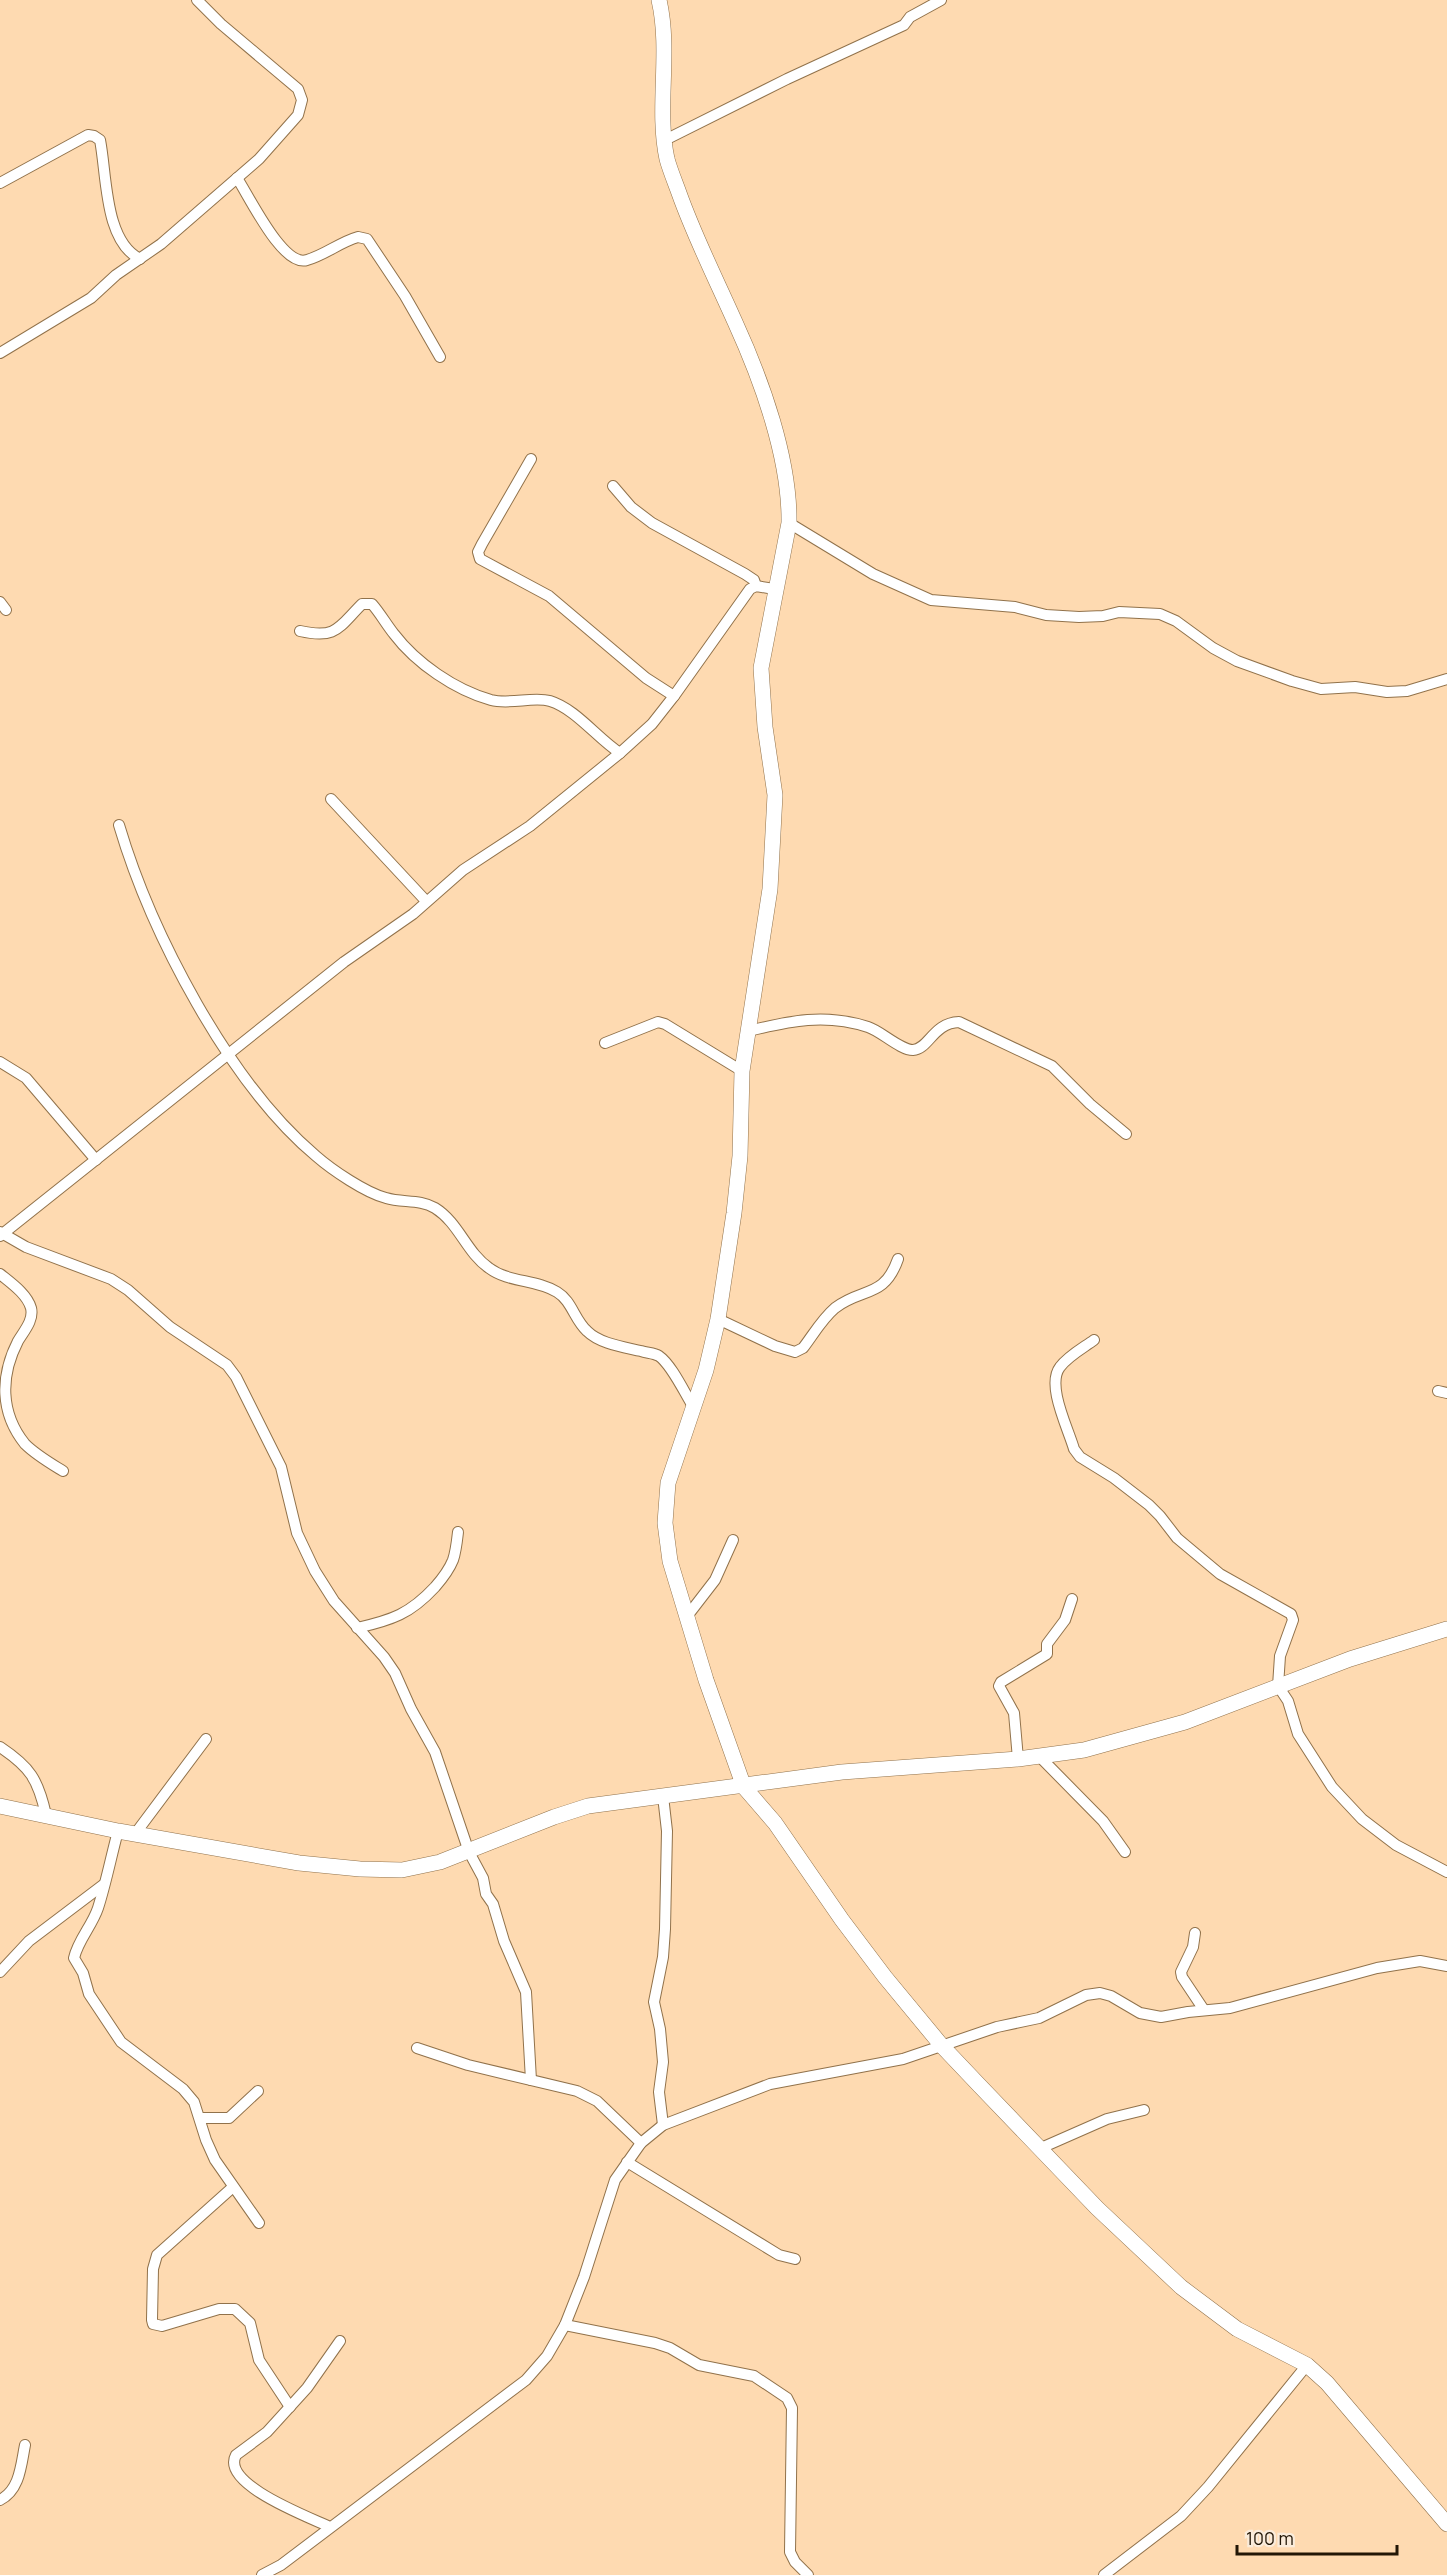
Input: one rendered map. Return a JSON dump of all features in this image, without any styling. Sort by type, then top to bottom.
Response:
[{"type":"street","points":[[0,353],[91,298],[116,275],[161,244],[259,159],[298,115],[302,100],[298,89],[221,24],[197,0]]},
{"type":"street","points":[[660,0],[664,46],[667,159],[691,227],[735,323],[763,394],[778,447],[789,504],[789,523],[774,589],[761,668],[765,727],[775,795],[770,889],[742,1071],[740,1156],[718,1319],[694,1408],[668,1483],[665,1523],[670,1561],[706,1680],[744,1787],[776,1823],[842,1920],[942,2046],[1097,2208],[1181,2288],[1237,2329],[1307,2366],[1327,2383],[1447,2524]]},
{"type":"street","points":[[665,140],[787,79],[904,25],[910,17],[941,0]]},
{"type":"street","points":[[0,183],[88,135],[94,136],[100,140],[107,195],[116,227],[131,255],[140,259]]},
{"type":"street","points":[[237,178],[281,249],[294,260],[305,261],[358,237],[367,239],[405,296],[440,357]]},
{"type":"street","points":[[531,459],[482,544],[478,552],[480,559],[549,596],[646,678],[674,696]]},
{"type":"street","points":[[614,486],[631,507],[652,523],[745,574],[754,580],[756,586]]},
{"type":"street","points":[[789,523],[873,574],[931,600],[1015,607],[1046,615],[1079,618],[1119,612],[1160,614],[1176,621],[1213,648],[1238,661],[1292,681],[1322,688],[1355,687],[1387,692],[1407,691],[1447,679]]},
{"type":"street","points":[[531,2080],[526,1992],[504,1941],[493,1904],[486,1894],[483,1878],[469,1852],[432,1746],[411,1709],[395,1673],[334,1601],[305,1551],[297,1533],[281,1467],[252,1407],[227,1365],[170,1327],[128,1290],[111,1279],[34,1250],[1,1234],[344,962],[406,919],[463,870],[530,826],[620,753],[652,724],[674,696],[711,646],[742,597],[756,586],[774,589]]},
{"type":"street","points":[[300,631],[319,635],[332,632],[345,623],[362,604],[372,604],[395,635],[437,674],[468,692],[492,700],[514,703],[548,701],[562,706],[620,753]]},
{"type":"street","points":[[331,799],[426,901]]},
{"type":"street","points":[[118,825],[128,855],[170,954],[229,1053],[268,1105],[317,1157],[385,1198],[423,1203],[434,1208],[456,1226],[474,1252],[489,1268],[509,1278],[542,1285],[557,1292],[568,1301],[587,1331],[602,1340],[659,1357],[694,1408]]},
{"type":"street","points":[[748,1031],[801,1019],[820,1019],[869,1027],[910,1050],[918,1049],[946,1024],[959,1022],[1052,1065],[1090,1104],[1126,1134]]},
{"type":"street","points":[[606,1043],[648,1025],[665,1024],[742,1071]]},
{"type":"street","points":[[0,1062],[26,1078],[96,1160]]},
{"type":"street","points":[[718,1319],[775,1346],[795,1352],[802,1348],[838,1306],[885,1282],[892,1276],[898,1259]]},
{"type":"street","points":[[0,1274],[27,1299],[32,1310],[31,1321],[7,1364],[2,1398],[15,1429],[25,1443],[63,1471]]},
{"type":"street","points":[[1094,1340],[1062,1364],[1054,1378],[1055,1389],[1074,1449],[1088,1463],[1114,1478],[1149,1505],[1177,1538],[1220,1574],[1292,1614],[1293,1620],[1280,1656],[1278,1686],[1288,1701],[1298,1734],[1332,1787],[1362,1819],[1396,1845],[1447,1872]]},
{"type":"street","points":[[357,1628],[387,1622],[420,1604],[444,1576],[454,1559],[458,1532]]},
{"type":"street","points":[[687,1615],[715,1580],[733,1540]]},
{"type":"street","points":[[1018,1759],[1014,1713],[999,1686],[1001,1682],[1047,1654],[1047,1644],[1065,1620],[1072,1599]]},
{"type":"street","points":[[0,1806],[118,1831],[299,1863],[360,1869],[402,1870],[440,1862],[588,1806],[744,1787],[842,1772],[1040,1757],[1083,1750],[1185,1722],[1350,1659],[1447,1629]]},
{"type":"street","points":[[135,1834],[206,1739]]},
{"type":"street","points":[[0,1747],[22,1762],[33,1776],[46,1815]]},
{"type":"street","points":[[1040,1757],[1103,1821],[1125,1852]]},
{"type":"street","points":[[663,1796],[667,1831],[665,1929],[663,1957],[654,2002],[660,2029],[663,2062],[659,2092],[663,2125]]},
{"type":"street","points":[[118,1831],[98,1908],[91,1925],[76,1948],[74,1958],[83,1973],[89,1994],[121,2042],[183,2089],[194,2102],[201,2118],[206,2140],[233,2187],[259,2223]]},
{"type":"street","points":[[0,1972],[29,1941],[103,1885]]},
{"type":"street","points":[[1195,1933],[1194,1947],[1181,1972],[1204,2010]]},
{"type":"street","points":[[262,2575],[281,2565],[526,2380],[547,2356],[565,2325],[584,2277],[615,2180],[641,2143],[663,2125],[770,2084],[903,2059],[997,2027],[1039,2018],[1086,1995],[1100,1993],[1151,2016],[1161,2017],[1230,2008],[1377,1968],[1420,1961],[1447,1966]]},
{"type":"street","points":[[417,2048],[468,2065],[577,2091],[597,2101],[641,2143]]},
{"type":"street","points":[[201,2118],[229,2118],[258,2091]]},
{"type":"street","points":[[1041,2148],[1107,2119],[1144,2110]]},
{"type":"street","points":[[627,2162],[779,2255],[795,2259]]},
{"type":"street","points":[[233,2187],[157,2255],[153,2268],[153,2324],[162,2326],[219,2309],[235,2309],[250,2323],[259,2360],[290,2407]]},
{"type":"street","points":[[565,2325],[670,2348],[699,2366],[754,2376],[787,2398],[792,2408],[790,2552],[795,2562],[808,2575]]},
{"type":"street","points":[[330,2527],[274,2501],[251,2487],[239,2477],[234,2468],[234,2460],[236,2455],[267,2432],[307,2388],[340,2341]]},
{"type":"street","points":[[1104,2575],[1181,2516],[1208,2487],[1307,2366]]},
{"type":"street","points":[[0,2500],[12,2492],[16,2484],[26,2445]]}]
